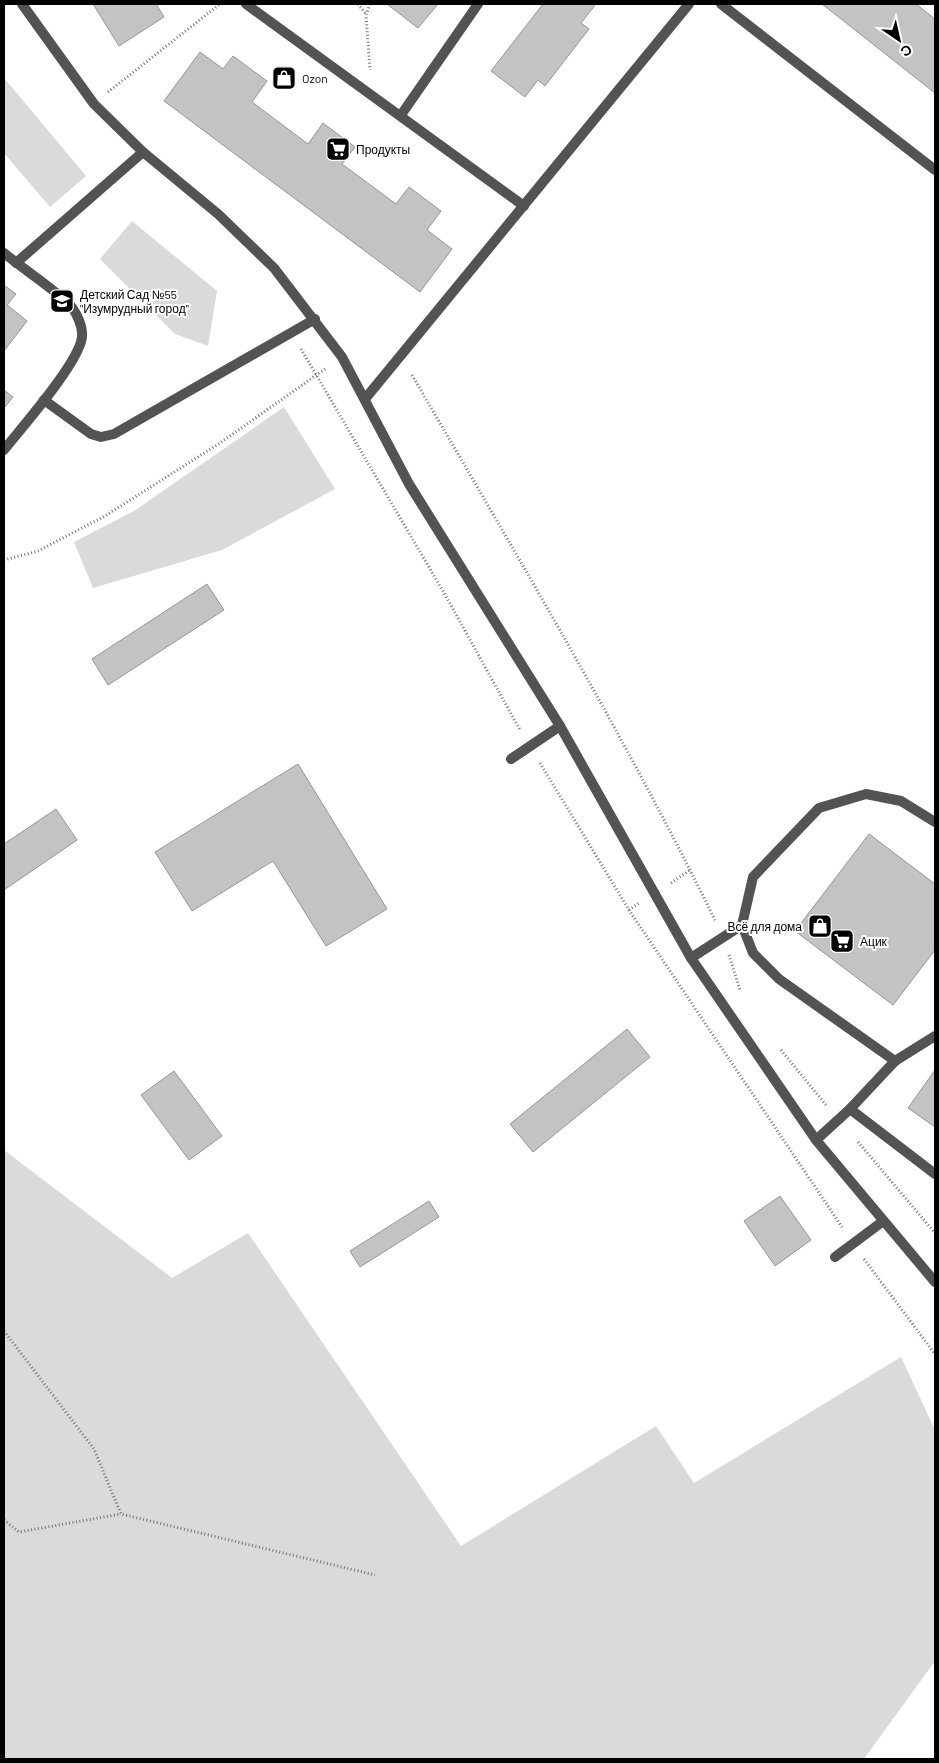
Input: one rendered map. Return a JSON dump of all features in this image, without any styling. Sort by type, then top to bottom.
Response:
[{"type":"street","points":[[22,4],[94,104],[143,152],[218,214],[274,268],[315,319],[342,357],[366,399],[409,484],[560,726],[691,958],[816,1140],[882,1222],[935,1282]]},
{"type":"street","points":[[246,4],[524,206]]},
{"type":"street","points":[[401,115],[478,4]]},
{"type":"street","points":[[366,399],[689,4]]},
{"type":"street","points":[[721,4],[935,170]]},
{"type":"street","points":[[16,263],[143,152]]},
{"type":"street","points":[[4,253],[70,306],[79,321],[82,337],[73,359],[44,400],[4,450]]},
{"type":"street","points":[[44,400],[91,434],[102,437],[114,434],[315,319]]},
{"type":"street","points":[[511,759],[560,726]]},
{"type":"street","points":[[894,1061],[779,979],[753,953],[742,924],[753,877],[819,808],[866,794],[901,801],[935,822]]},
{"type":"street","points":[[691,958],[742,924]]},
{"type":"street","points":[[816,1140],[850,1109],[894,1061],[935,1036]]},
{"type":"street","points":[[850,1109],[935,1174]]},
{"type":"street","points":[[835,1256],[882,1222]]},
{"type":"path","points":[[94,104],[220,4]]},
{"type":"path","points":[[358,4],[366,15]]},
{"type":"path","points":[[370,4],[366,15],[372,94]]},
{"type":"path","points":[[291,333],[443,591],[530,746],[628,910],[853,1244],[935,1354]]},
{"type":"path","points":[[4,560],[38,551],[105,516],[220,443],[342,357]]},
{"type":"path","points":[[402,357],[560,629],[690,870],[723,937],[741,996]]},
{"type":"path","points":[[775,1043],[935,1233]]},
{"type":"path","points":[[4,1331],[94,1449],[121,1514]]},
{"type":"path","points":[[4,1520],[19,1532],[121,1514],[375,1575]]},
{"type":"shaded area","points":[[4,78],[86,176],[50,207],[4,153]]},
{"type":"shaded area","points":[[132,221],[217,291],[208,346],[175,334],[100,259]]},
{"type":"shaded area","points":[[284,407],[335,489],[222,550],[93,588],[74,542],[134,511]]},
{"type":"shaded area","points":[[4,1150],[172,1278],[248,1233],[461,1546],[656,1426],[694,1483],[901,1357],[935,1430],[935,1661],[864,1759],[4,1759]]},
{"type":"building","points":[[93,4],[156,4],[164,17],[119,46]]},
{"type":"building","points":[[387,4],[438,4],[418,28]]},
{"type":"building","points":[[543,4],[596,4],[581,23],[589,29],[545,86],[538,80],[525,97],[491,71]]},
{"type":"building","points":[[822,4],[916,4],[935,19],[935,93]]},
{"type":"building","points":[[200,52],[223,69],[233,56],[267,81],[252,102],[308,144],[323,123],[355,147],[342,164],[396,204],[409,187],[441,211],[427,230],[452,249],[420,292],[164,101]]},
{"type":"building","points":[[4,285],[16,294],[7,305],[27,321],[4,351]]},
{"type":"building","points":[[4,390],[13,397],[4,408]]},
{"type":"building","points":[[207,584],[224,610],[108,685],[92,659]]},
{"type":"building","points":[[298,764],[387,909],[326,946],[273,861],[192,911],[155,852]]},
{"type":"building","points":[[56,809],[77,840],[4,890],[4,844]]},
{"type":"building","points":[[869,834],[935,884],[935,950],[893,1005],[795,931]]},
{"type":"building","points":[[627,1029],[650,1057],[533,1152],[510,1124]]},
{"type":"building","points":[[935,1070],[935,1127],[908,1108]]},
{"type":"building","points":[[174,1071],[222,1136],[189,1160],[141,1095]]},
{"type":"building","points":[[780,1196],[811,1240],[775,1266],[744,1221]]},
{"type":"building","points":[[429,1201],[439,1217],[360,1267],[350,1251]]},
{"type":"place","name":"Ozon","points":[[284,78]]},
{"type":"place","name":"Продукты","points":[[338,149]]},
{"type":"place","name":"Детский Сад №55 \"Изумрудный город\"","points":[[62,301]]},
{"type":"place","name":"Всё для дома","points":[[820,926]]},
{"type":"place","name":"Ацик","points":[[842,941]]}]
